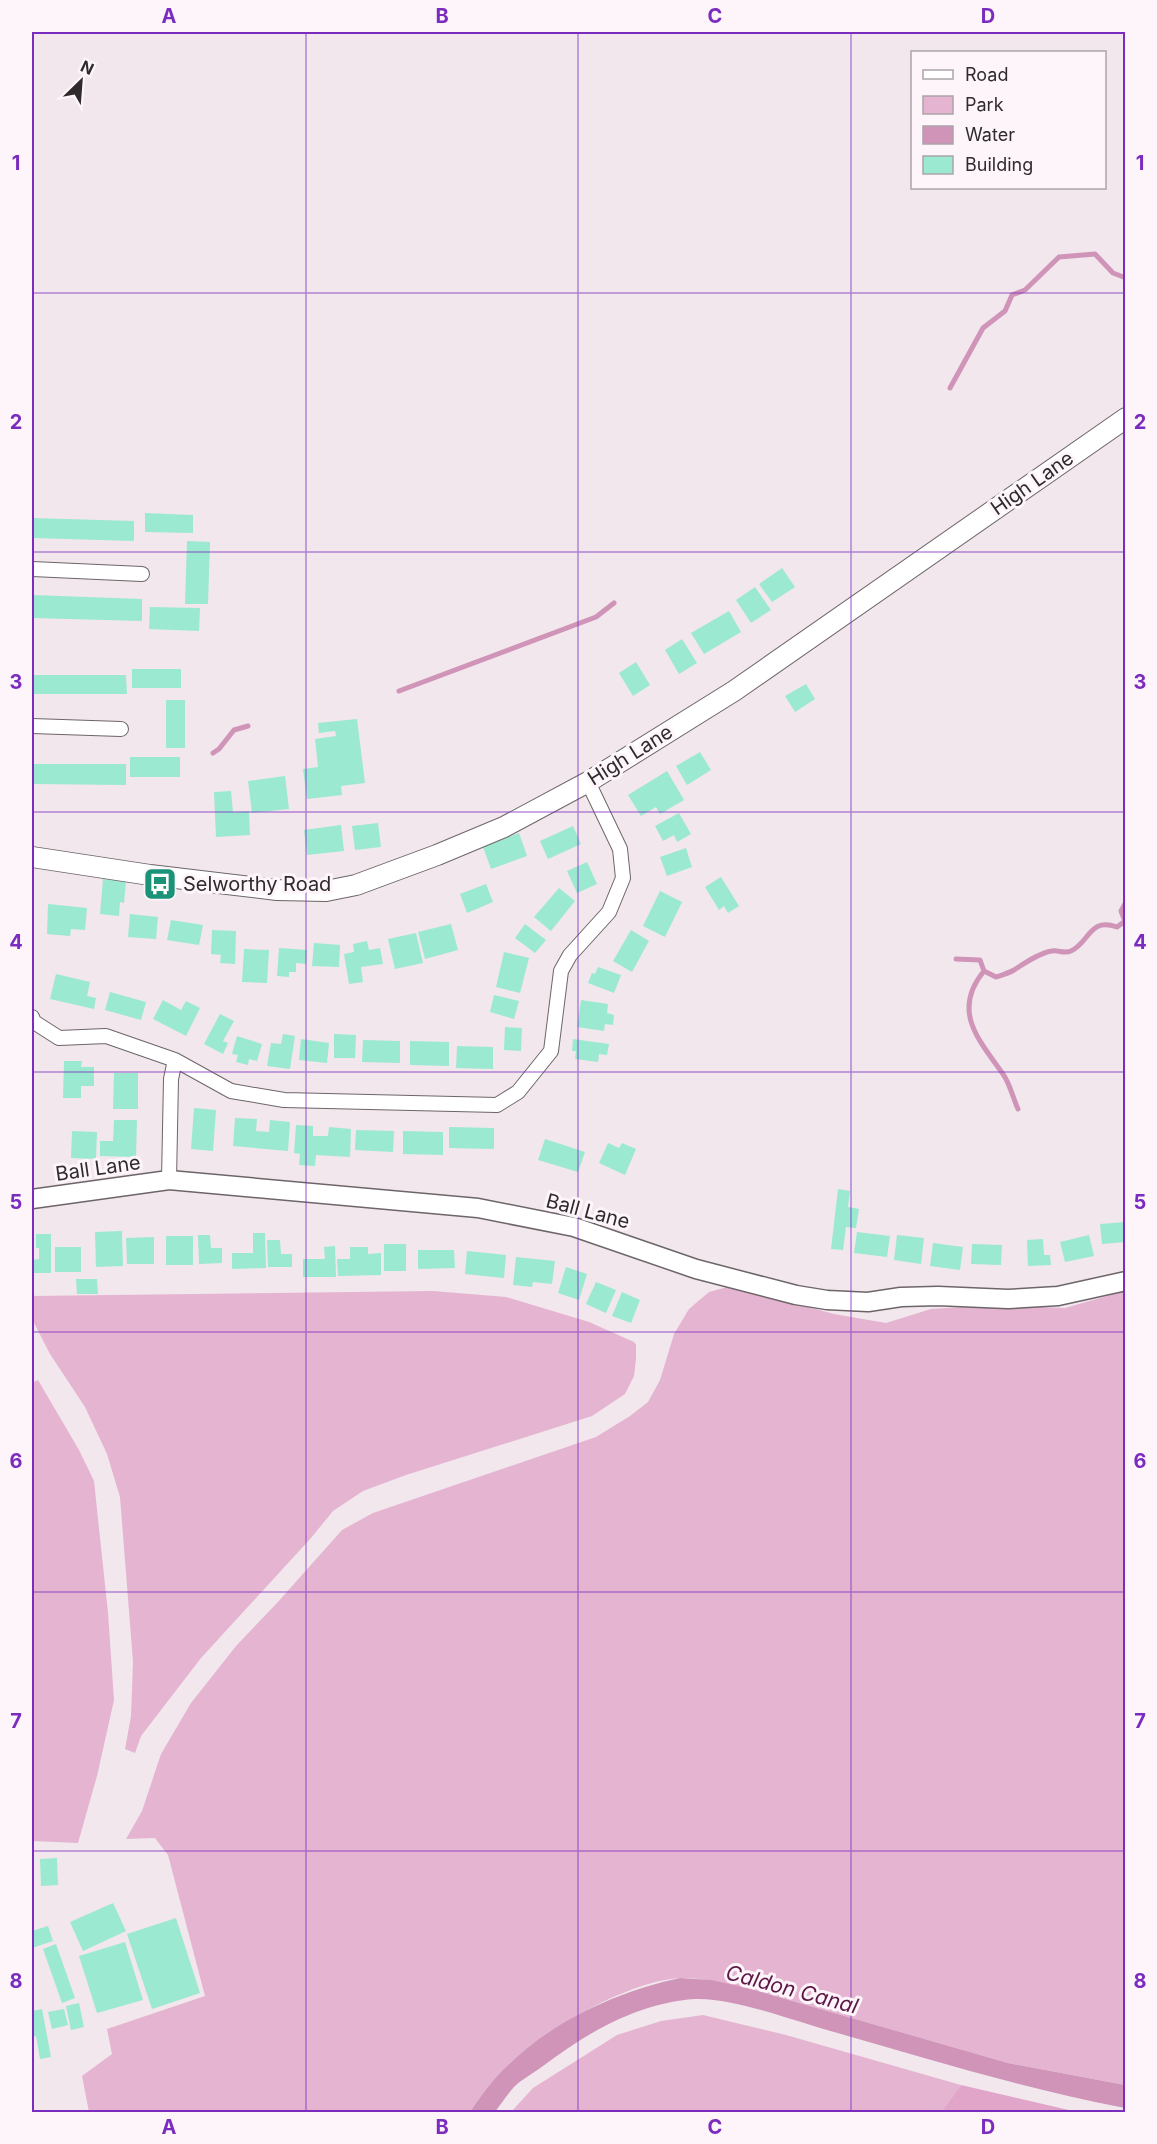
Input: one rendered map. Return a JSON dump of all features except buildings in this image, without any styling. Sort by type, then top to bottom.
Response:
[{"type":"main road","name":"High Lane","points":[[32,857],[276,890],[326,891],[356,885],[437,855],[504,827],[588,782],[734,691],[1125,418]]},
{"type":"street","points":[[32,569],[142,574]]},
{"type":"street","points":[[32,726],[121,729]]},
{"type":"street","points":[[32,1017],[34,1022],[59,1038],[106,1036],[175,1060],[231,1091],[284,1100],[497,1105],[518,1092],[551,1051],[561,971],[570,955],[609,912],[623,878],[620,849],[588,782]]},
{"type":"street","points":[[169,1180],[171,1079],[175,1060]]},
{"type":"street","name":"Ball Lane","points":[[32,1199],[169,1180],[478,1209],[574,1227],[696,1269],[827,1300],[868,1302],[901,1297],[1008,1299],[1058,1296],[1125,1281]]},
{"type":"green space","points":[[731,1286],[834,1314],[886,1323],[931,1309],[992,1305],[1065,1308],[1125,1291],[1125,2085],[1008,2063],[744,1987],[704,1979],[680,1978],[659,1981],[612,1998],[542,2037],[507,2066],[470,2112],[89,2112],[82,2076],[112,2054],[107,2029],[205,1996],[168,1855],[155,1838],[126,1839],[142,1811],[161,1754],[191,1703],[236,1646],[342,1530],[373,1513],[596,1437],[630,1416],[648,1402],[660,1380],[674,1334],[689,1309],[709,1292]]},
{"type":"green space","points":[[433,1291],[506,1297],[589,1322],[634,1342],[636,1359],[634,1376],[625,1394],[592,1416],[406,1475],[363,1491],[333,1511],[201,1658],[141,1736],[135,1753],[125,1749],[131,1716],[133,1662],[120,1497],[107,1454],[85,1407],[50,1354],[32,1319],[32,1296]]},
{"type":"green space","points":[[38,1380],[79,1450],[94,1481],[108,1613],[114,1700],[97,1776],[78,1843],[32,1841],[32,1383]]},
{"type":"green space","points":[[703,2015],[786,2035],[961,2085],[941,2112],[511,2112],[533,2088],[617,2035],[661,2021]]},
{"type":"shaded area","points":[[961,2085],[1073,2111],[1085,2112],[941,2112]]},
{"type":"water","points":[[680,1978],[711,1980],[744,1987],[1008,2063],[1125,2085],[1125,2108],[1050,2092],[975,2072],[743,2005],[695,1999],[654,2006],[614,2021],[578,2042],[521,2081],[511,2090],[495,2112],[470,2112],[502,2071],[545,2035],[610,2000]]},
{"type":"waterway","points":[[950,388],[983,328],[1005,311],[1012,295],[1025,290],[1059,257],[1095,254],[1113,273],[1126,278]]},
{"type":"waterway","points":[[399,691],[596,617],[614,603]]},
{"type":"waterway","points":[[213,753],[234,730],[248,726]]},
{"type":"waterway","points":[[956,959],[980,960],[984,971],[996,977],[1003,975],[1042,954],[1052,951],[1071,951],[1101,925],[1117,927],[1125,921],[1121,911],[1126,902]]},
{"type":"waterway","points":[[984,971],[974,986],[970,999],[969,1012],[972,1025],[1010,1087],[1018,1109]]},
{"type":"place","name":"Selworthy Road","points":[[160,884]]},
{"type":"water label","name":"Caldon Canal","points":[[792,1989]]}]
